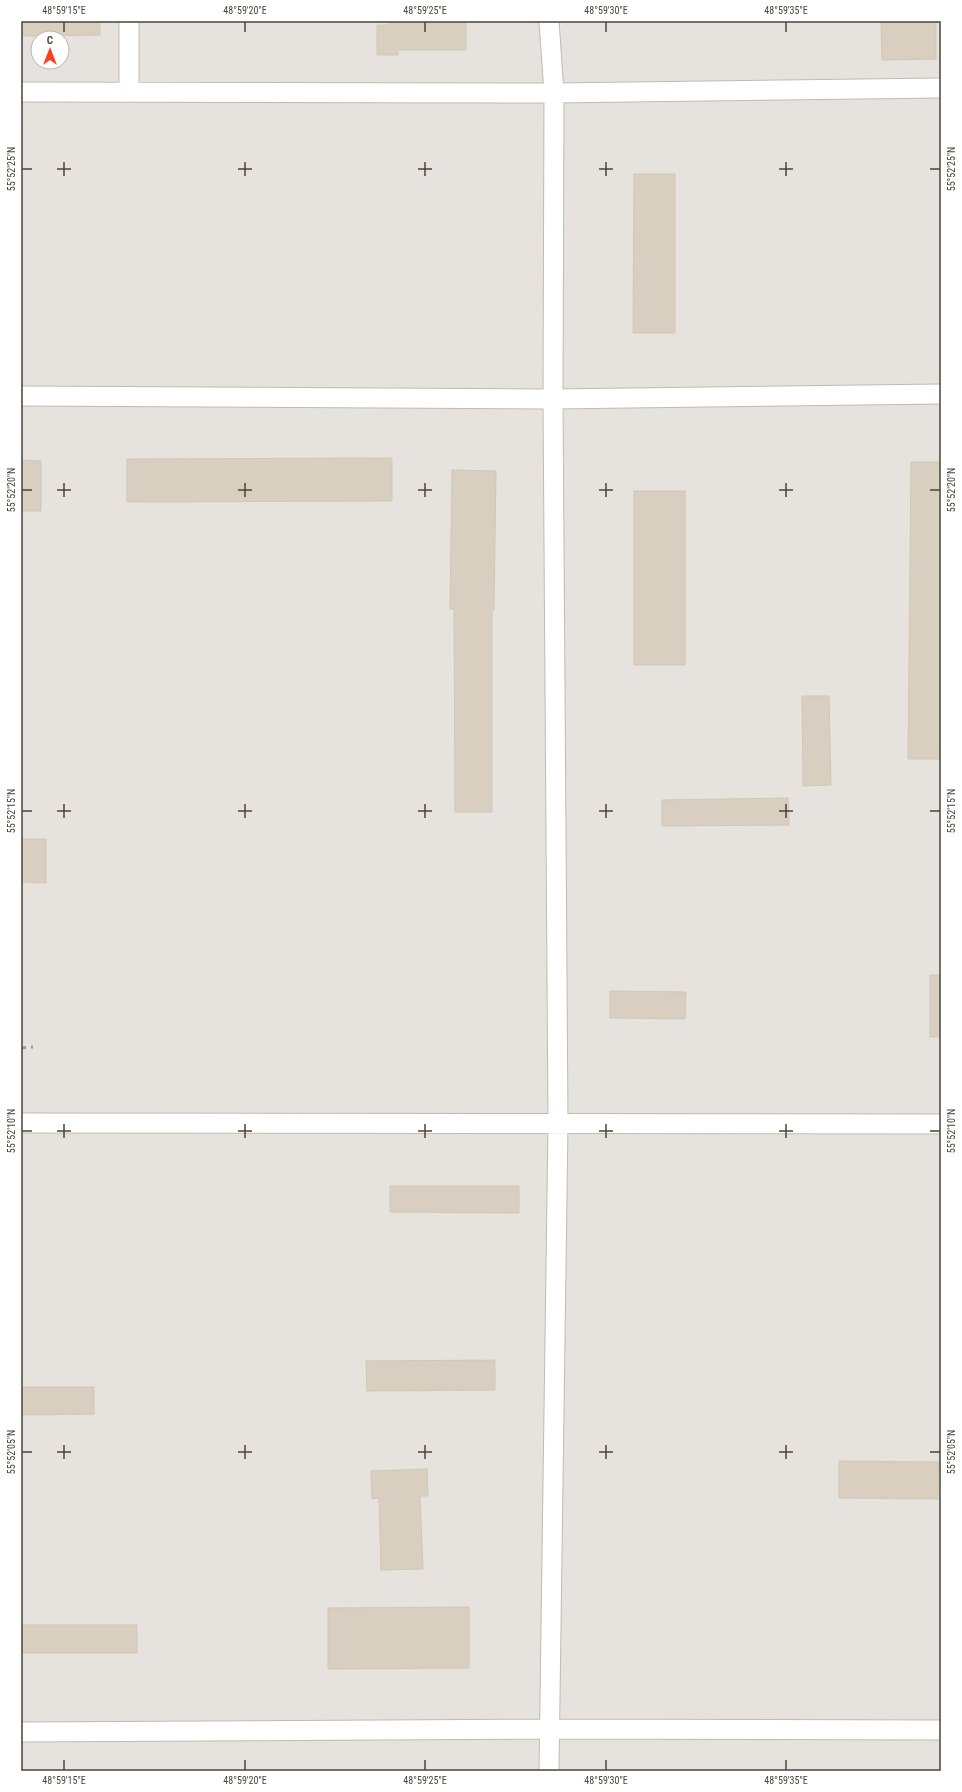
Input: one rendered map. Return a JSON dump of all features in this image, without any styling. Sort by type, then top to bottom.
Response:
[{"type":"lane","points":[[129,21],[129,92]]},
{"type":"lane","points":[[548,21],[554,93],[553,399],[558,1123],[548,1729],[549,1771]]},
{"type":"lane","points":[[21,92],[554,93],[941,88]]},
{"type":"lane","points":[[21,396],[553,399],[941,394]]},
{"type":"lane","points":[[21,1123],[941,1124]]},
{"type":"lane","points":[[21,1732],[548,1729],[941,1730]]},
{"type":"shaded area","points":[[21,21],[941,21],[941,1771],[21,1771]]},
{"type":"building","points":[[21,21],[100,21],[100,35],[70,35],[70,30],[30,30],[30,36],[21,36]]},
{"type":"building","points":[[389,21],[466,21],[466,50],[398,50],[398,55],[377,55],[377,25],[387,25],[389,24]]},
{"type":"building","points":[[881,21],[936,21],[936,59],[882,60]]},
{"type":"building","points":[[634,174],[675,174],[675,333],[633,333]]},
{"type":"building","points":[[392,458],[392,501],[127,502],[127,459]]},
{"type":"building","points":[[21,460],[41,461],[41,511],[21,511]]},
{"type":"building","points":[[911,462],[941,462],[941,759],[908,759]]},
{"type":"building","points":[[452,470],[496,471],[494,610],[492,610],[492,812],[455,812],[454,609],[450,609]]},
{"type":"building","points":[[634,491],[685,491],[685,665],[634,665]]},
{"type":"building","points":[[802,696],[829,696],[831,785],[803,786]]},
{"type":"building","points":[[788,798],[789,825],[662,826],[662,800]]},
{"type":"building","points":[[21,839],[46,839],[46,883],[21,882]]},
{"type":"building","points":[[930,975],[941,975],[941,1037],[930,1037]]},
{"type":"building","points":[[610,991],[686,992],[685,1019],[610,1018]]},
{"type":"building","points":[[390,1186],[519,1186],[519,1213],[390,1212]]},
{"type":"building","points":[[495,1360],[495,1390],[367,1391],[366,1361]]},
{"type":"building","points":[[21,1387],[94,1387],[94,1414],[21,1415]]},
{"type":"building","points":[[839,1461],[939,1462],[938,1499],[839,1498]]},
{"type":"building","points":[[427,1469],[428,1496],[420,1496],[423,1569],[381,1570],[379,1498],[372,1499],[371,1471]]},
{"type":"building","points":[[469,1607],[469,1668],[328,1669],[328,1608]]},
{"type":"building","points":[[21,1625],[137,1625],[137,1653],[21,1653]]},
{"type":"railway","points":[[21,1048],[33,1047]]}]
